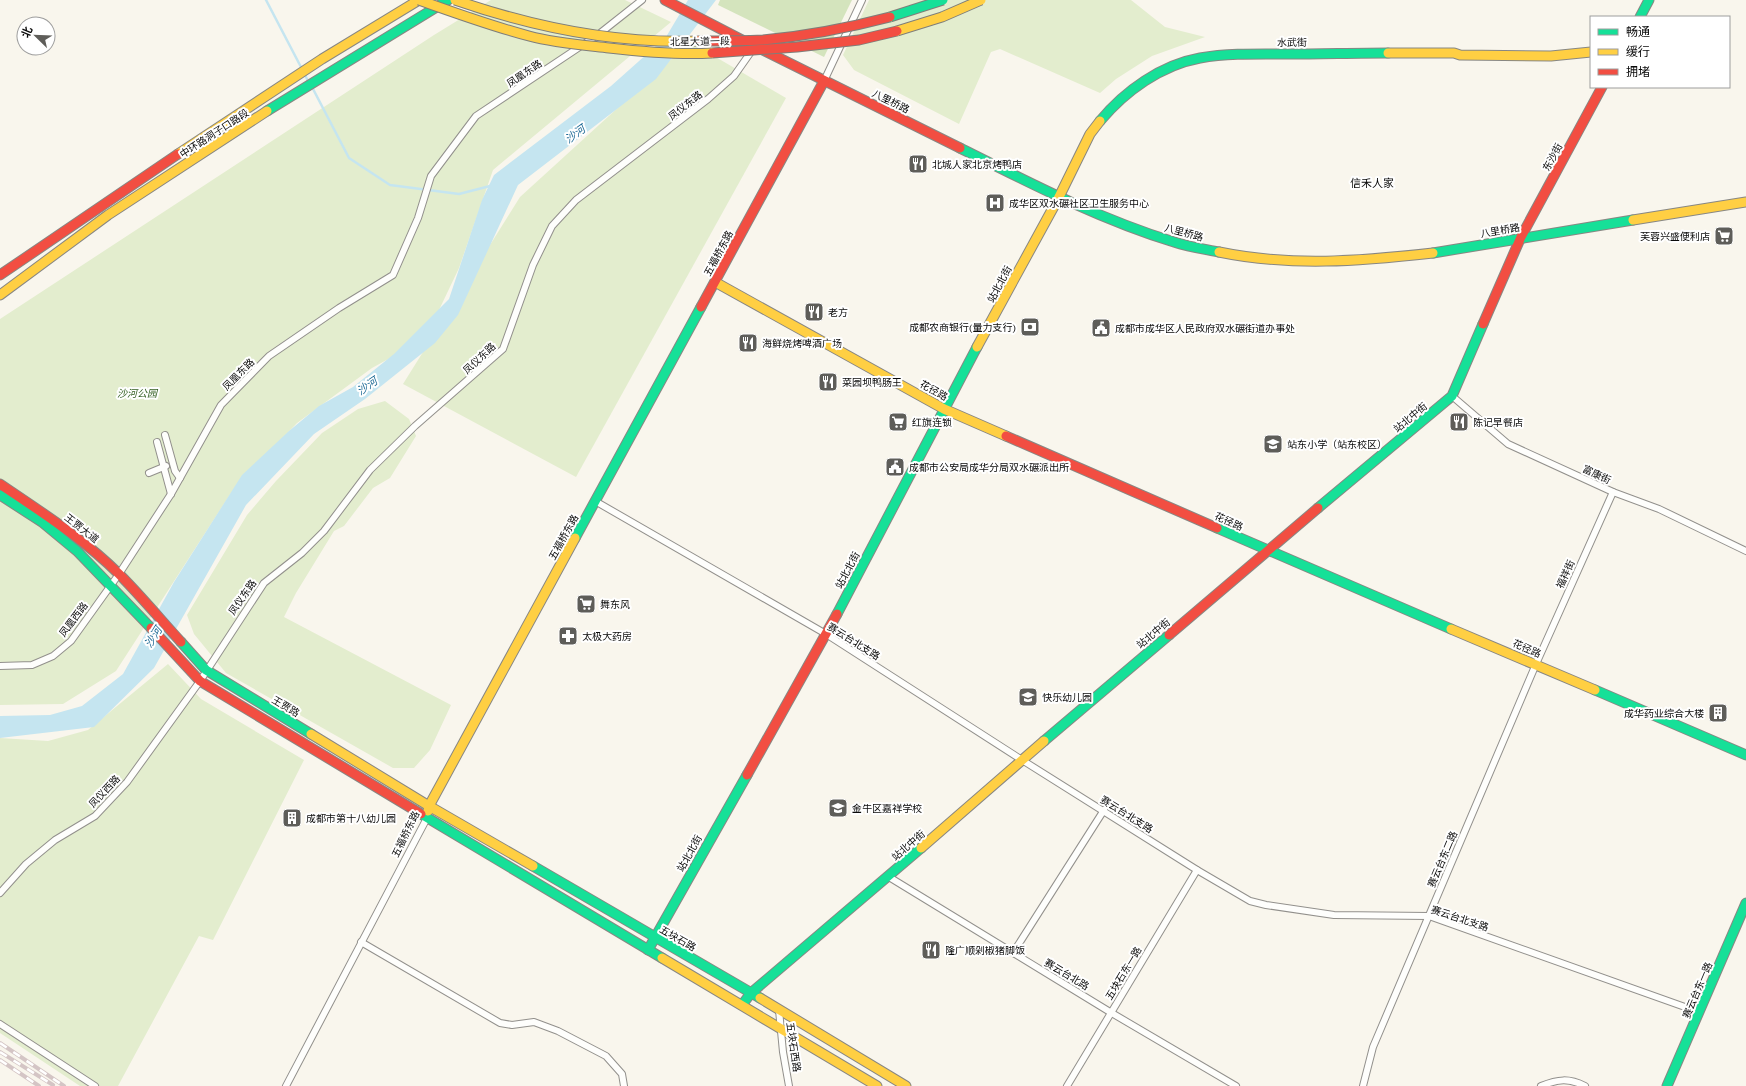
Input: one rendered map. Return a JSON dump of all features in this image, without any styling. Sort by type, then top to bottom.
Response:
[{"type":"main road","name":"北星大道一段","points":[[419,0],[476,21],[529,36],[562,43],[647,52],[691,54],[797,47],[859,40],[897,32],[942,17],[981,0]]},
{"type":"main road","name":"中环路洞子口路段","points":[[0,276],[110,199],[282,84],[382,21],[419,0]]},
{"type":"main road","name":"中环路洞子口路段","points":[[0,295],[108,215],[289,97],[448,0]]},
{"type":"main road","name":"北星大道一段","points":[[455,0],[504,16],[576,32],[623,39],[663,42],[768,39],[870,22],[916,10],[943,0]]},
{"type":"main road","name":"八里桥路","points":[[665,0],[712,25],[1059,197],[1120,224],[1176,243],[1239,256],[1294,262],[1370,260],[1454,250],[1746,202]]},
{"type":"main road","points":[[1641,16],[1649,0]]},
{"type":"main road","name":"水武街","points":[[1059,197],[1090,134],[1110,109],[1138,85],[1166,69],[1200,58],[1242,54],[1290,53],[1454,53],[1460,55],[1551,56],[1590,52]]},
{"type":"main road","name":"五福桥东路","points":[[427,818],[595,501],[824,81]]},
{"type":"main road","name":"东沙街","points":[[1521,238],[1601,88]]},
{"type":"main road","name":"站北北街","points":[[648,950],[826,634],[944,409],[1059,197]]},
{"type":"main road","name":"站北中街","points":[[742,1005],[751,993],[889,877],[1022,760],[1268,550],[1452,396],[1521,238]]},
{"type":"main road","name":"花径路","points":[[715,282],[944,409],[1746,755]]},
{"type":"main road","name":"王贾大道","points":[[0,484],[52,518],[83,542],[119,574],[142,599]]},
{"type":"main road","name":"王贾大道","points":[[0,495],[48,527],[77,551],[134,609],[200,681]]},
{"type":"main road","name":"王贾路","points":[[142,599],[206,670],[433,809]]},
{"type":"main road","points":[[200,681],[877,1086]]},
{"type":"main road","name":"五块石路","points":[[433,809],[751,993],[850,1051],[906,1086]]},
{"type":"main road","name":"赛云台东一路","points":[[1667,1086],[1746,903]]},
{"type":"street","name":"凤凰东路","points":[[110,585],[119,574],[171,494],[221,405],[269,356],[339,308],[393,275],[418,218],[431,176],[476,116],[599,34],[642,0]]},
{"type":"street","name":"五福桥东路","points":[[824,81],[862,0]]},
{"type":"street","name":"凤仪东路","points":[[200,681],[264,582],[302,553],[324,532],[370,470],[415,426],[503,350],[533,265],[552,226],[576,200],[708,99],[734,76],[755,46]]},
{"type":"street","name":"富康街","points":[[1452,396],[1508,444],[1613,492],[1659,509],[1746,551]]},
{"type":"street","points":[[165,435],[175,471],[180,478]]},
{"type":"street","points":[[157,442],[171,494]]},
{"type":"street","points":[[149,473],[173,463]]},
{"type":"street","name":"福祥街","points":[[1536,664],[1613,492]]},
{"type":"street","name":"赛云台北支路","points":[[595,501],[826,634],[1022,760],[1104,810],[1197,870],[1250,901],[1266,905],[1334,915],[1429,916],[1699,1012]]},
{"type":"street","name":"凤凰西路","points":[[0,666],[32,665],[53,656],[70,641],[110,585]]},
{"type":"street","name":"赛云台东二路","points":[[1363,1086],[1372,1047],[1536,664]]},
{"type":"street","name":"凤仪西路","points":[[0,893],[26,864],[55,840],[95,816],[127,782],[200,681]]},
{"type":"street","points":[[1013,953],[1104,810]]},
{"type":"street","name":"五福桥东路","points":[[286,1086],[427,818]]},
{"type":"street","name":"五块石东一路","points":[[1067,1086],[1110,1012],[1197,870]]},
{"type":"street","name":"赛云台北路","points":[[889,877],[1110,1012],[1236,1086]]},
{"type":"street","points":[[361,942],[500,1023],[512,1025],[534,1022],[558,1030],[581,1042],[606,1056],[622,1074],[624,1086]]},
{"type":"street","name":"五块石西路","points":[[779,1010],[783,1052],[789,1086]]},
{"type":"street","points":[[0,1024],[95,1086]]},
{"type":"street","points":[[1541,1086],[1555,1080],[1564,1079],[1575,1081],[1585,1086]]},
{"type":"green space","name":"沙河公园","points":[[491,0],[625,0],[671,22],[493,170],[459,268],[439,310],[392,357],[372,368],[297,423],[231,493],[116,671],[63,704],[0,705],[0,319],[434,35]]},
{"type":"green space","points":[[720,0],[852,0],[824,57],[718,5]]},
{"type":"green space","points":[[869,0],[1131,0],[1165,27],[1205,37],[1152,56],[1116,79],[1100,93],[1000,49],[991,52],[959,124],[854,70],[843,55]]},
{"type":"green space","points":[[690,42],[786,98],[576,477],[403,384],[520,197]]},
{"type":"green space","points":[[385,401],[409,419],[416,436],[390,478],[373,488],[344,526],[334,531],[296,593],[284,617],[451,705],[430,750],[414,768],[393,768],[226,673],[194,634],[187,615],[247,515],[276,481],[322,433],[358,409]]},
{"type":"green space","points":[[168,664],[201,699],[304,760],[213,940],[199,936],[118,1086],[80,1086],[0,1033],[0,738],[48,741],[88,730]]},
{"type":"water","name":"沙河","points":[[688,0],[716,0],[656,79],[518,185],[458,315],[435,343],[365,399],[314,434],[246,505],[154,668],[94,727],[0,738],[0,716],[50,715],[82,706],[123,674],[174,582],[242,475],[289,431],[319,406],[353,387],[394,354],[449,299],[482,200],[494,175],[611,86],[666,37]]},
{"type":"waterway","points":[[266,0],[302,69]]},
{"type":"waterway","points":[[304,73],[309,83]]},
{"type":"waterway","points":[[312,87],[349,158],[390,185],[459,194],[490,186]]},
{"type":"railway","points":[[0,1043],[64,1086]]},
{"type":"railway","points":[[0,1052],[53,1085]]},
{"type":"railway","points":[[0,1060],[39,1086]]},
{"type":"traffic: fast","points":[[267,111],[448,0]]},
{"type":"traffic: fast","points":[[890,17],[943,0]]},
{"type":"traffic: fast","points":[[1641,16],[1649,0]]},
{"type":"traffic: fast","points":[[1100,121],[1132,90],[1158,73],[1186,61],[1222,55],[1244,54],[1388,53]]},
{"type":"traffic: fast","points":[[960,148],[1065,200],[1119,223],[1180,244],[1219,252]]},
{"type":"traffic: fast","points":[[1433,253],[1633,220]]},
{"type":"traffic: fast","points":[[575,538],[701,307]]},
{"type":"traffic: fast","points":[[1318,508],[1452,396],[1483,324]]},
{"type":"traffic: fast","points":[[837,614],[977,347]]},
{"type":"traffic: fast","points":[[0,495],[42,522],[77,551],[151,628]]},
{"type":"traffic: fast","points":[[1217,528],[1451,629]]},
{"type":"traffic: fast","points":[[1044,741],[1169,635]]},
{"type":"traffic: fast","points":[[181,642],[206,670],[311,734]]},
{"type":"traffic: fast","points":[[1595,690],[1746,755]]},
{"type":"traffic: fast","points":[[648,950],[747,775]]},
{"type":"traffic: fast","points":[[421,814],[662,958]]},
{"type":"traffic: fast","points":[[742,1005],[751,993],[921,848]]},
{"type":"traffic: fast","points":[[533,866],[760,998]]},
{"type":"traffic: fast","points":[[1667,1086],[1746,903]]},
{"type":"traffic: slow","points":[[178,154],[322,59],[419,0]]},
{"type":"traffic: slow","points":[[419,0],[501,28],[549,40],[579,45],[648,52],[686,54],[712,53]]},
{"type":"traffic: slow","points":[[455,0],[484,10],[544,26],[575,32],[636,40],[698,41]]},
{"type":"traffic: slow","points":[[897,31],[942,17],[981,0]]},
{"type":"traffic: slow","points":[[1388,53],[1454,53],[1460,55],[1551,56],[1590,52]]},
{"type":"traffic: slow","points":[[0,295],[108,215],[267,111]]},
{"type":"traffic: slow","points":[[977,347],[1059,197],[1090,134],[1100,121]]},
{"type":"traffic: slow","points":[[1633,220],[1746,202]]},
{"type":"traffic: slow","points":[[1219,252],[1246,257],[1300,261],[1352,260],[1433,253]]},
{"type":"traffic: slow","points":[[715,282],[944,409],[1006,436]]},
{"type":"traffic: slow","points":[[428,811],[429,806],[575,538]]},
{"type":"traffic: slow","points":[[1451,629],[1595,690]]},
{"type":"traffic: slow","points":[[311,734],[429,806],[533,866]]},
{"type":"traffic: slow","points":[[921,848],[1044,741]]},
{"type":"traffic: slow","points":[[662,958],[877,1086]]},
{"type":"traffic: slow","points":[[760,998],[906,1086]]},
{"type":"traffic: jam","points":[[665,0],[742,40]]},
{"type":"traffic: jam","points":[[698,41],[763,40],[826,31],[890,17]]},
{"type":"traffic: jam","points":[[712,53],[797,47],[859,40],[897,31]]},
{"type":"traffic: jam","points":[[761,49],[960,148]]},
{"type":"traffic: jam","points":[[701,307],[824,81]]},
{"type":"traffic: jam","points":[[1483,324],[1521,237],[1601,88]]},
{"type":"traffic: jam","points":[[0,275],[178,154]]},
{"type":"traffic: jam","points":[[1006,436],[1217,528]]},
{"type":"traffic: jam","points":[[0,484],[62,526],[106,561],[181,642]]},
{"type":"traffic: jam","points":[[1169,635],[1318,508]]},
{"type":"traffic: jam","points":[[747,775],[837,614]]},
{"type":"traffic: jam","points":[[151,628],[200,681],[421,814]]},
{"type":"place","name":"北城人家北京烤鸭店","points":[[918,164]]},
{"type":"place","name":"成华区双水碾社区卫生服务中心","points":[[995,203]]},
{"type":"place","name":"芙蓉兴盛便利店","points":[[1724,236]]},
{"type":"place","name":"老方","points":[[814,312]]},
{"type":"place","name":"成都农商银行(量力支行)","points":[[1030,327]]},
{"type":"place","name":"成都市成华区人民政府双水碾街道办事处","points":[[1101,328]]},
{"type":"place","name":"海鲜烧烤啤酒广场","points":[[748,343]]},
{"type":"place","name":"菜园坝鸭肠王","points":[[828,382]]},
{"type":"place","name":"红旗连锁","points":[[898,422]]},
{"type":"place","name":"陈记早餐店","points":[[1459,422]]},
{"type":"place","name":"站东小学（站东校区）","points":[[1273,444]]},
{"type":"place","name":"成都市公安局成华分局双水碾派出所","points":[[895,467]]},
{"type":"place","name":"舞东风","points":[[586,604]]},
{"type":"place","name":"太极大药房","points":[[568,636]]},
{"type":"place","name":"快乐幼儿园","points":[[1028,697]]},
{"type":"place","name":"成华药业综合大楼","points":[[1718,713]]},
{"type":"place","name":"金牛区嘉祥学校","points":[[838,808]]},
{"type":"place","name":"成都市第十八幼儿园","points":[[292,818]]},
{"type":"place","name":"隆广顺剁椒猪脚饭","points":[[931,950]]},
{"type":"district","name":"信禾人家","points":[[1372,183]]}]
